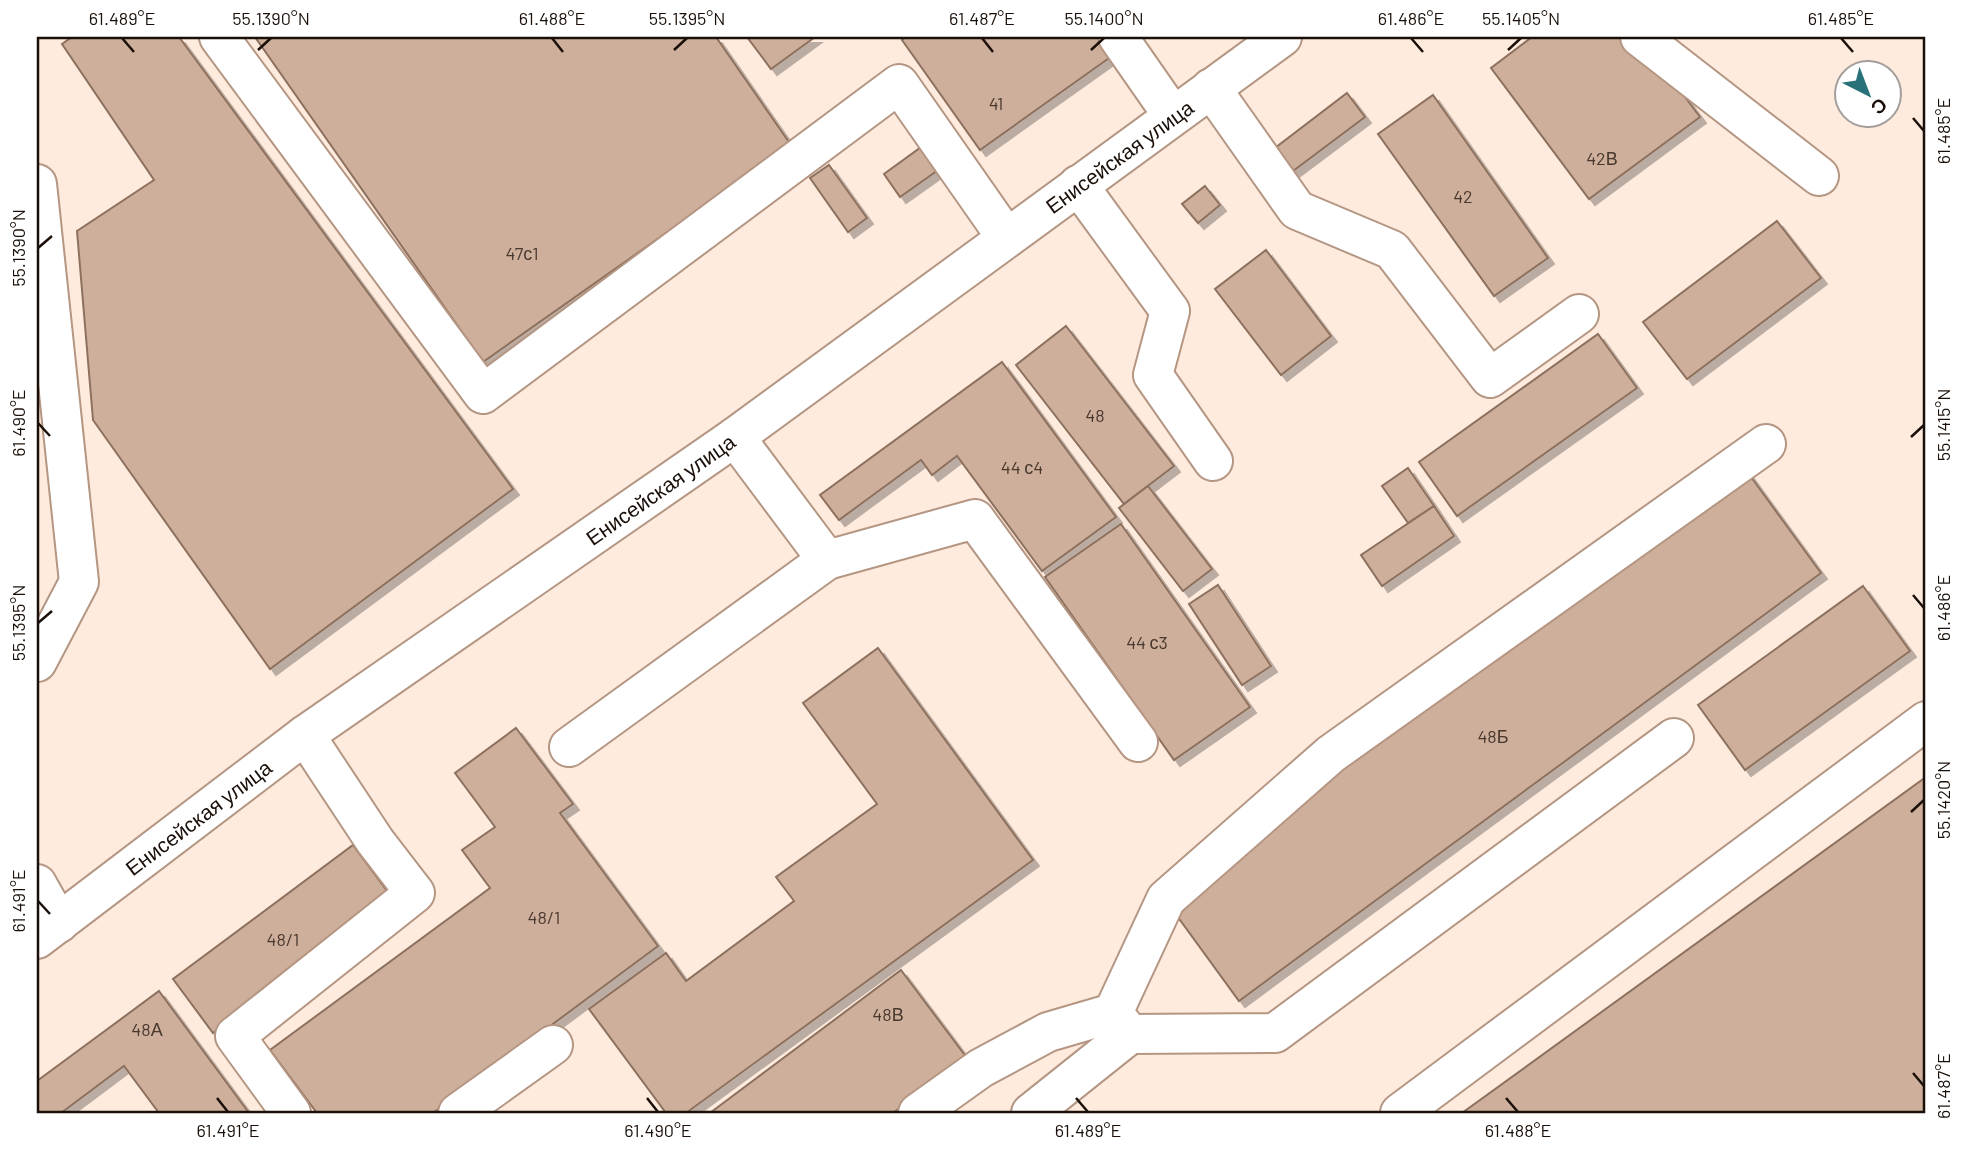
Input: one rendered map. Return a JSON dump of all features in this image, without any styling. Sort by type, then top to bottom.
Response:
[{"type":"street","points":[[219,37],[483,394],[899,84],[1006,237]]},
{"type":"street","points":[[1118,37],[1172,116]]},
{"type":"street","name":"Енисейская улица","points":[[48,931],[305,736],[735,437],[1282,37]]},
{"type":"street","points":[[1640,37],[1819,176]]},
{"type":"street","points":[[1211,88],[1297,210],[1392,250],[1490,378],[1579,314]]},
{"type":"street","points":[[37,184],[79,582],[37,662]]},
{"type":"street","points":[[1078,185],[1170,311],[1153,375],[1213,461]]},
{"type":"street","points":[[735,437],[827,559]]},
{"type":"street","points":[[1031,1113],[1121,1024],[1167,899],[1331,754],[1766,444]]},
{"type":"street","points":[[569,747],[827,559],[975,519],[1138,742]]},
{"type":"street","points":[[1400,1113],[1926,722]]},
{"type":"street","points":[[290,1113],[235,1036],[415,893],[375,841],[305,736]]},
{"type":"street","points":[[918,1113],[981,1068],[1048,1032],[1121,1024],[1275,1033],[1674,738]]},
{"type":"street","points":[[37,884],[48,931]]},
{"type":"street","points":[[458,1113],[553,1045]]},
{"type":"building","points":[[72,37],[179,37],[513,489],[270,669],[93,420],[77,231],[154,180],[62,44]]},
{"type":"building","points":[[255,37],[716,37],[791,145],[483,362]]},
{"type":"building","points":[[747,37],[815,37],[771,69]]},
{"type":"building","points":[[906,37],[1099,37],[1112,56],[980,150],[902,40]]},
{"type":"building","points":[[1532,37],[1640,37],[1700,117],[1589,199],[1491,68]]},
{"type":"building","points":[[1347,93],[1365,117],[1293,171],[1275,148]]},
{"type":"building","points":[[1433,95],[1548,258],[1494,296],[1378,134]]},
{"type":"building","points":[[924,145],[941,168],[900,197],[884,174]]},
{"type":"building","points":[[829,165],[867,218],[848,232],[810,178]]},
{"type":"building","points":[[1205,186],[1220,205],[1198,223],[1182,204]]},
{"type":"building","points":[[1777,221],[1821,278],[1687,379],[1643,322]]},
{"type":"building","points":[[1266,250],[1331,336],[1281,375],[1215,289]]},
{"type":"building","points":[[1066,326],[1174,466],[1124,504],[1016,365]]},
{"type":"building","points":[[1598,334],[1637,388],[1457,516],[1419,462]]},
{"type":"building","points":[[1002,362],[1116,517],[1042,571],[957,456],[932,475],[921,460],[839,520],[820,495]]},
{"type":"building","points":[[1408,468],[1434,506],[1408,523],[1382,486]]},
{"type":"building","points":[[1746,470],[1821,573],[1239,1001],[1164,898]]},
{"type":"building","points":[[1148,486],[1212,569],[1183,591],[1119,508]]},
{"type":"building","points":[[1434,506],[1454,536],[1382,586],[1361,555]]},
{"type":"building","points":[[1121,524],[1250,707],[1174,760],[1045,577]]},
{"type":"building","points":[[1218,585],[1271,666],[1242,685],[1189,604]]},
{"type":"building","points":[[1863,586],[1910,651],[1745,770],[1698,705]]},
{"type":"building","points":[[878,648],[1033,860],[686,1113],[666,1113],[589,1009],[666,953],[686,981],[794,901],[776,877],[877,804],[803,703]]},
{"type":"building","points":[[516,728],[573,804],[560,813],[658,946],[433,1113],[317,1113],[270,1050],[490,888],[462,850],[495,827],[455,773]]},
{"type":"building","points":[[1926,777],[1926,1113],[1462,1113]]},
{"type":"building","points":[[353,845],[393,899],[213,1033],[173,979]]},
{"type":"building","points":[[901,970],[967,1058],[893,1113],[710,1113]]},
{"type":"building","points":[[159,991],[249,1113],[159,1113],[124,1066],[61,1113],[37,1113],[37,1081]]}]
